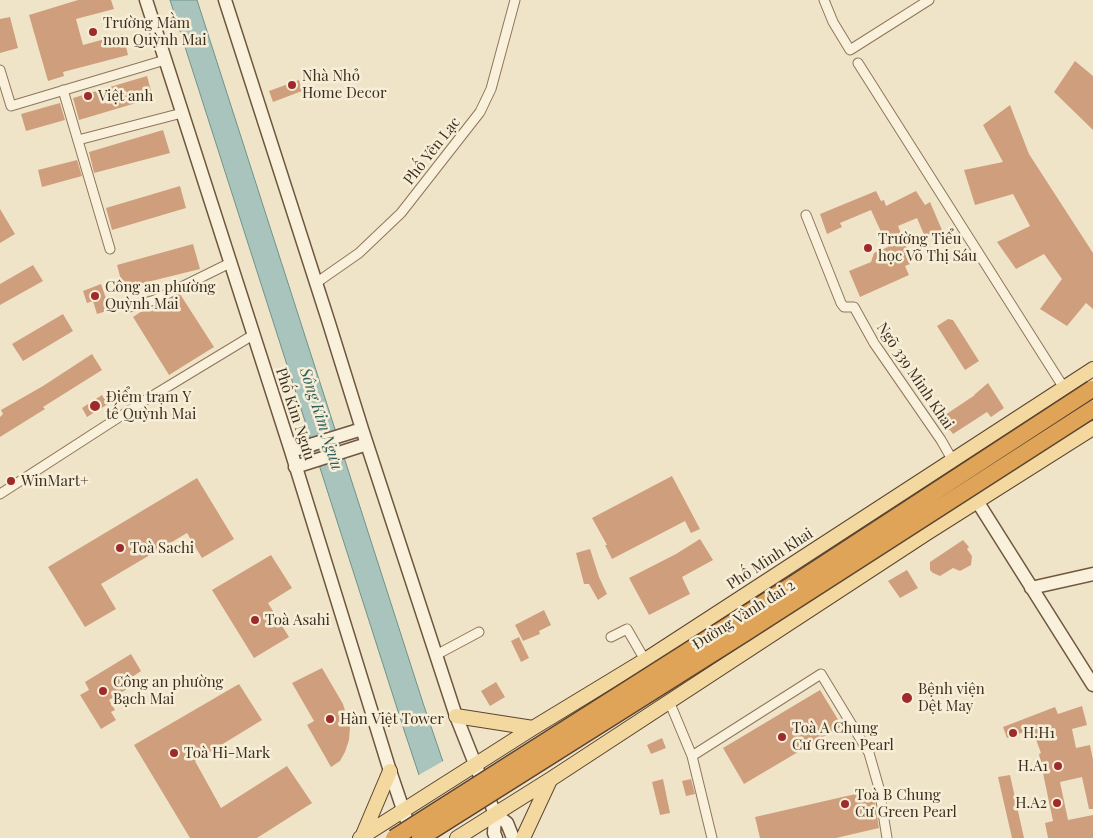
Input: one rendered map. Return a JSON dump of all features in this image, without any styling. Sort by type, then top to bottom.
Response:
[{"type":"highway","name":"Đường Vành đai 2","points":[[394,838],[795,583],[1092,389]]},
{"type":"highway","name":"Đường Vành đai 2","points":[[420,838],[745,633],[1093,409]]},
{"type":"main road","name":"Phố Kim Ngưu","points":[[146,0],[291,451],[412,838]]},
{"type":"main road","points":[[225,0],[456,716],[495,814],[494,833],[496,838]]},
{"type":"main road","name":"Phố Minh Khai","points":[[403,811],[475,764],[644,660],[1093,369]]},
{"type":"main road","points":[[1007,426],[1034,466]]},
{"type":"main road","points":[[456,838],[551,779],[977,501],[1093,428]]},
{"type":"main road","points":[[291,451],[362,429]]},
{"type":"main road","points":[[295,467],[367,444]]},
{"type":"main road","points":[[953,461],[1030,588],[1093,685]]},
{"type":"main road","points":[[1030,588],[1093,574]]},
{"type":"main road","points":[[456,716],[533,728]]},
{"type":"main road","points":[[361,837],[390,771]]},
{"type":"main road","points":[[523,838],[551,779]]},
{"type":"main road","points":[[361,837],[403,811]]},
{"type":"main road","points":[[495,814],[507,823],[513,838]]},
{"type":"street","name":"Phố Yên Lạc","points":[[316,283],[359,253],[401,213],[480,112],[493,80],[515,0]]},
{"type":"street","points":[[824,0],[833,22],[850,50],[929,0]]},
{"type":"street","points":[[0,70],[11,106],[165,60]]},
{"type":"street","points":[[858,63],[1064,388]]},
{"type":"street","points":[[63,90],[110,250]]},
{"type":"street","points":[[78,140],[182,113]]},
{"type":"street","name":"Ngõ 339 Minh Khai","points":[[806,215],[841,303],[844,307],[854,307],[874,343],[953,461]]},
{"type":"street","points":[[129,307],[155,300],[230,263]]},
{"type":"street","points":[[0,494],[144,401],[253,335]]},
{"type":"street","points":[[611,637],[627,628],[644,660]]},
{"type":"street","points":[[436,655],[479,632]]},
{"type":"street","points":[[692,756],[821,674],[869,754],[879,788],[887,838]]},
{"type":"street","points":[[669,701],[692,756],[712,838]]},
{"type":"water","name":"Sông Kim Ngưu","points":[[170,0],[197,0],[423,703],[469,838],[440,838]]},
{"type":"pier","points":[[445,760],[471,838],[437,838],[417,776]]},
{"type":"building","points":[[78,0],[111,0],[114,9],[76,19],[83,45],[123,34],[128,55],[63,72],[64,76],[48,81],[29,15]]},
{"type":"building","points":[[10,17],[18,48],[0,53],[0,19]]},
{"type":"building","points":[[1075,61],[1093,76],[1093,130],[1054,92]]},
{"type":"building","points":[[147,76],[153,98],[79,120],[73,98]]},
{"type":"building","name":"Nhà Nhỏ Home Decor","points":[[299,80],[302,91],[273,102],[269,91]]},
{"type":"building","points":[[60,103],[65,120],[26,131],[21,114]]},
{"type":"building","points":[[1010,105],[1029,154],[1093,253],[1093,309],[1086,303],[1067,326],[1040,309],[1062,279],[1044,254],[1016,269],[997,242],[1030,226],[1013,194],[975,205],[964,170],[1003,162],[983,125]]},
{"type":"building","points":[[163,130],[170,153],[94,173],[89,152]]},
{"type":"building","points":[[77,160],[82,176],[42,187],[38,170]]},
{"type":"building","points":[[180,186],[186,208],[112,230],[106,208]]},
{"type":"building","points":[[876,191],[881,201],[884,200],[886,206],[916,191],[925,205],[930,202],[942,230],[940,232],[942,237],[934,241],[931,235],[925,237],[917,218],[898,226],[909,253],[906,254],[910,264],[905,266],[909,275],[860,297],[849,271],[871,262],[874,253],[888,247],[871,210],[840,223],[842,227],[827,234],[820,214]]},
{"type":"building","points":[[0,209],[15,234],[0,243]]},
{"type":"building","points":[[193,244],[200,269],[123,288],[117,265]]},
{"type":"building","points":[[33,265],[43,281],[0,305],[0,284]]},
{"type":"building","name":"Công an phường Quỳnh Mai","points":[[101,284],[110,310],[97,314],[93,301],[87,303],[83,291]]},
{"type":"building","points":[[180,294],[214,347],[169,375],[133,317],[145,309],[158,306]]},
{"type":"building","points":[[63,314],[73,331],[23,361],[12,344]]},
{"type":"building","points":[[948,319],[953,320],[979,361],[965,370],[937,326]]},
{"type":"building","points":[[92,354],[102,370],[0,437],[0,417],[3,414],[1,410],[43,386]]},
{"type":"building","points":[[988,383],[1004,408],[991,417],[987,412],[953,434],[950,430],[948,431],[942,422],[944,421],[942,417],[975,395]]},
{"type":"building","name":"Điểm trạm Y tế Quỳnh Mai","points":[[102,395],[108,404],[87,417],[82,408]]},
{"type":"building","points":[[672,476],[700,529],[691,533],[685,521],[612,559],[605,545],[607,545],[592,518]]},
{"type":"building","name":"Toà Sachi","points":[[197,478],[234,539],[202,558],[187,533],[101,584],[116,609],[85,627],[48,567]]},
{"type":"building","points":[[700,539],[713,560],[682,577],[690,594],[649,615],[629,578],[676,554]]},
{"type":"building","points":[[963,540],[969,547],[967,549],[972,556],[971,565],[960,571],[953,568],[940,576],[930,570],[930,562]]},
{"type":"building","points":[[590,549],[607,594],[598,600],[589,584],[584,584],[576,553]]},
{"type":"building","name":"Toà Asahi","points":[[271,555],[292,588],[268,603],[289,637],[254,658],[212,590]]},
{"type":"building","points":[[907,570],[918,588],[900,598],[888,581]]},
{"type":"building","points":[[544,610],[551,625],[539,631],[540,634],[523,641],[515,625]]},
{"type":"building","points":[[519,637],[529,658],[521,662],[511,641]]},
{"type":"building","name":"Công an phường Bạch Mai","points":[[131,654],[141,671],[132,677],[135,681],[128,685],[130,687],[109,700],[115,710],[111,712],[116,720],[101,729],[80,695],[89,690],[85,682]]},
{"type":"building","name":"Hàn Việt Tower","points":[[322,668],[343,704],[350,726],[349,740],[345,752],[340,761],[331,767],[307,725],[314,721],[292,683]]},
{"type":"building","points":[[496,682],[505,697],[490,706],[481,691]]},
{"type":"building","name":"Toà Hi-Mark","points":[[239,684],[262,720],[195,761],[221,808],[287,766],[312,803],[257,838],[190,838],[134,745]]},
{"type":"building","name":"Toà A Chung Cư Green Pearl","points":[[820,690],[842,726],[744,784],[723,748]]},
{"type":"building","points":[[1082,706],[1087,725],[1072,729],[1076,748],[1090,745],[1093,760],[1093,809],[1089,809],[1082,777],[1060,782],[1068,820],[1093,815],[1093,838],[1048,838],[1045,823],[1053,821],[1039,754],[1041,753],[1032,729],[1007,738],[1003,727],[1055,707],[1058,714]]},
{"type":"building","points":[[662,738],[666,748],[651,754],[647,745]]},
{"type":"building","points":[[1010,775],[1024,838],[1012,838],[998,777]]},
{"type":"building","points":[[663,779],[670,813],[660,815],[652,782]]},
{"type":"building","points":[[691,779],[695,794],[686,796],[682,781]]},
{"type":"building","name":"Toà B Chung Cư Green Pearl","points":[[873,790],[879,828],[836,838],[760,838],[755,817]]},
{"type":"place","name":"Trường Mầm non Quỳnh Mai","points":[[93,32]]},
{"type":"place","name":"Nhà Nhỏ Home Decor","points":[[292,85]]},
{"type":"place","name":"Việt anh","points":[[88,96]]},
{"type":"place","name":"Trường Tiểu học Võ Thị Sáu","points":[[868,248]]},
{"type":"place","name":"Công an phường Quỳnh Mai","points":[[95,296]]},
{"type":"place","name":"Điểm trạm Y tế Quỳnh Mai","points":[[95,406]]},
{"type":"place","name":"WinMart+","points":[[11,481]]},
{"type":"place","name":"Toà Sachi","points":[[120,548]]},
{"type":"place","name":"Toà Asahi","points":[[255,620]]},
{"type":"place","name":"Công an phường Bạch Mai","points":[[103,691]]},
{"type":"place","name":"Bệnh viện Dệt May","points":[[907,698]]},
{"type":"place","name":"Hàn Việt Tower","points":[[330,719]]},
{"type":"place","name":"H.H1","points":[[1013,733]]},
{"type":"place","name":"Toà A Chung Cư Green Pearl","points":[[782,737]]},
{"type":"place","name":"Toà Hi-Mark","points":[[174,753]]},
{"type":"place","name":"H.A1","points":[[1058,766]]},
{"type":"place","name":"H.A2","points":[[1057,803]]},
{"type":"place","name":"Toà B Chung Cư Green Pearl","points":[[845,804]]}]
